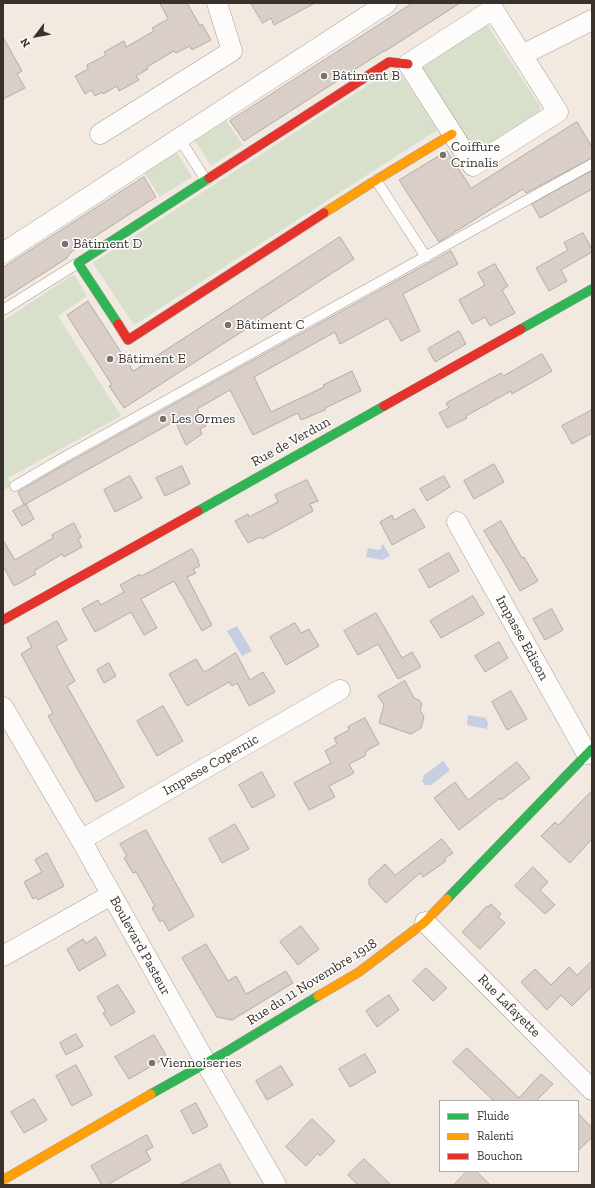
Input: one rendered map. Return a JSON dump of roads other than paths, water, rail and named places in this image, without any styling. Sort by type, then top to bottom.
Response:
[{"type":"street","points":[[100,134],[232,51],[217,3]]},
{"type":"street","points":[[3,253],[387,3]]},
{"type":"street","points":[[408,64],[473,166],[558,112],[490,6],[408,64],[388,62],[78,263],[128,340],[376,180],[452,134]]},
{"type":"street","points":[[522,55],[592,20]]},
{"type":"street","name":"Rue de Verdun","points":[[3,620],[592,289]]},
{"type":"street","name":"Impasse Edison","points":[[457,522],[589,751]]},
{"type":"street","name":"Impasse Copernic","points":[[81,840],[340,690]]},
{"type":"street","name":"Boulevard Pasteur","points":[[3,707],[81,840],[276,1185]]},
{"type":"street","name":"Rue du 11 Novembre 1918","points":[[3,1180],[224,1053],[359,972],[426,922],[589,751]]},
{"type":"street","points":[[3,956],[111,895]]},
{"type":"street","name":"Rue Lafayette","points":[[426,922],[592,1090]]},
{"type":"lane","points":[[179,138],[206,180]]},
{"type":"lane","points":[[15,486],[592,164]]},
{"type":"lane","points":[[376,180],[426,257]]},
{"type":"lane","points":[[3,310],[78,263]]},
{"type":"water","points":[[383,544],[390,556],[382,560],[366,557],[368,548],[379,550],[382,548],[381,546]]},
{"type":"water","points":[[237,626],[252,651],[242,656],[227,631]]},
{"type":"water","points":[[468,715],[486,718],[488,723],[487,729],[467,725]]},
{"type":"water","points":[[443,761],[450,770],[431,785],[425,785],[422,781],[423,776]]},
{"type":"place","name":"Bâtiment B","points":[[324,76]]},
{"type":"place","name":"Coiffure Crinalis","points":[[443,155]]},
{"type":"place","name":"Bâtiment D","points":[[65,244]]},
{"type":"place","name":"Bâtiment C","points":[[228,325]]},
{"type":"place","name":"Bâtiment E","points":[[110,359]]},
{"type":"place","name":"Les Ormes","points":[[163,419]]},
{"type":"place","name":"Viennoiseries","points":[[152,1063]]}]
